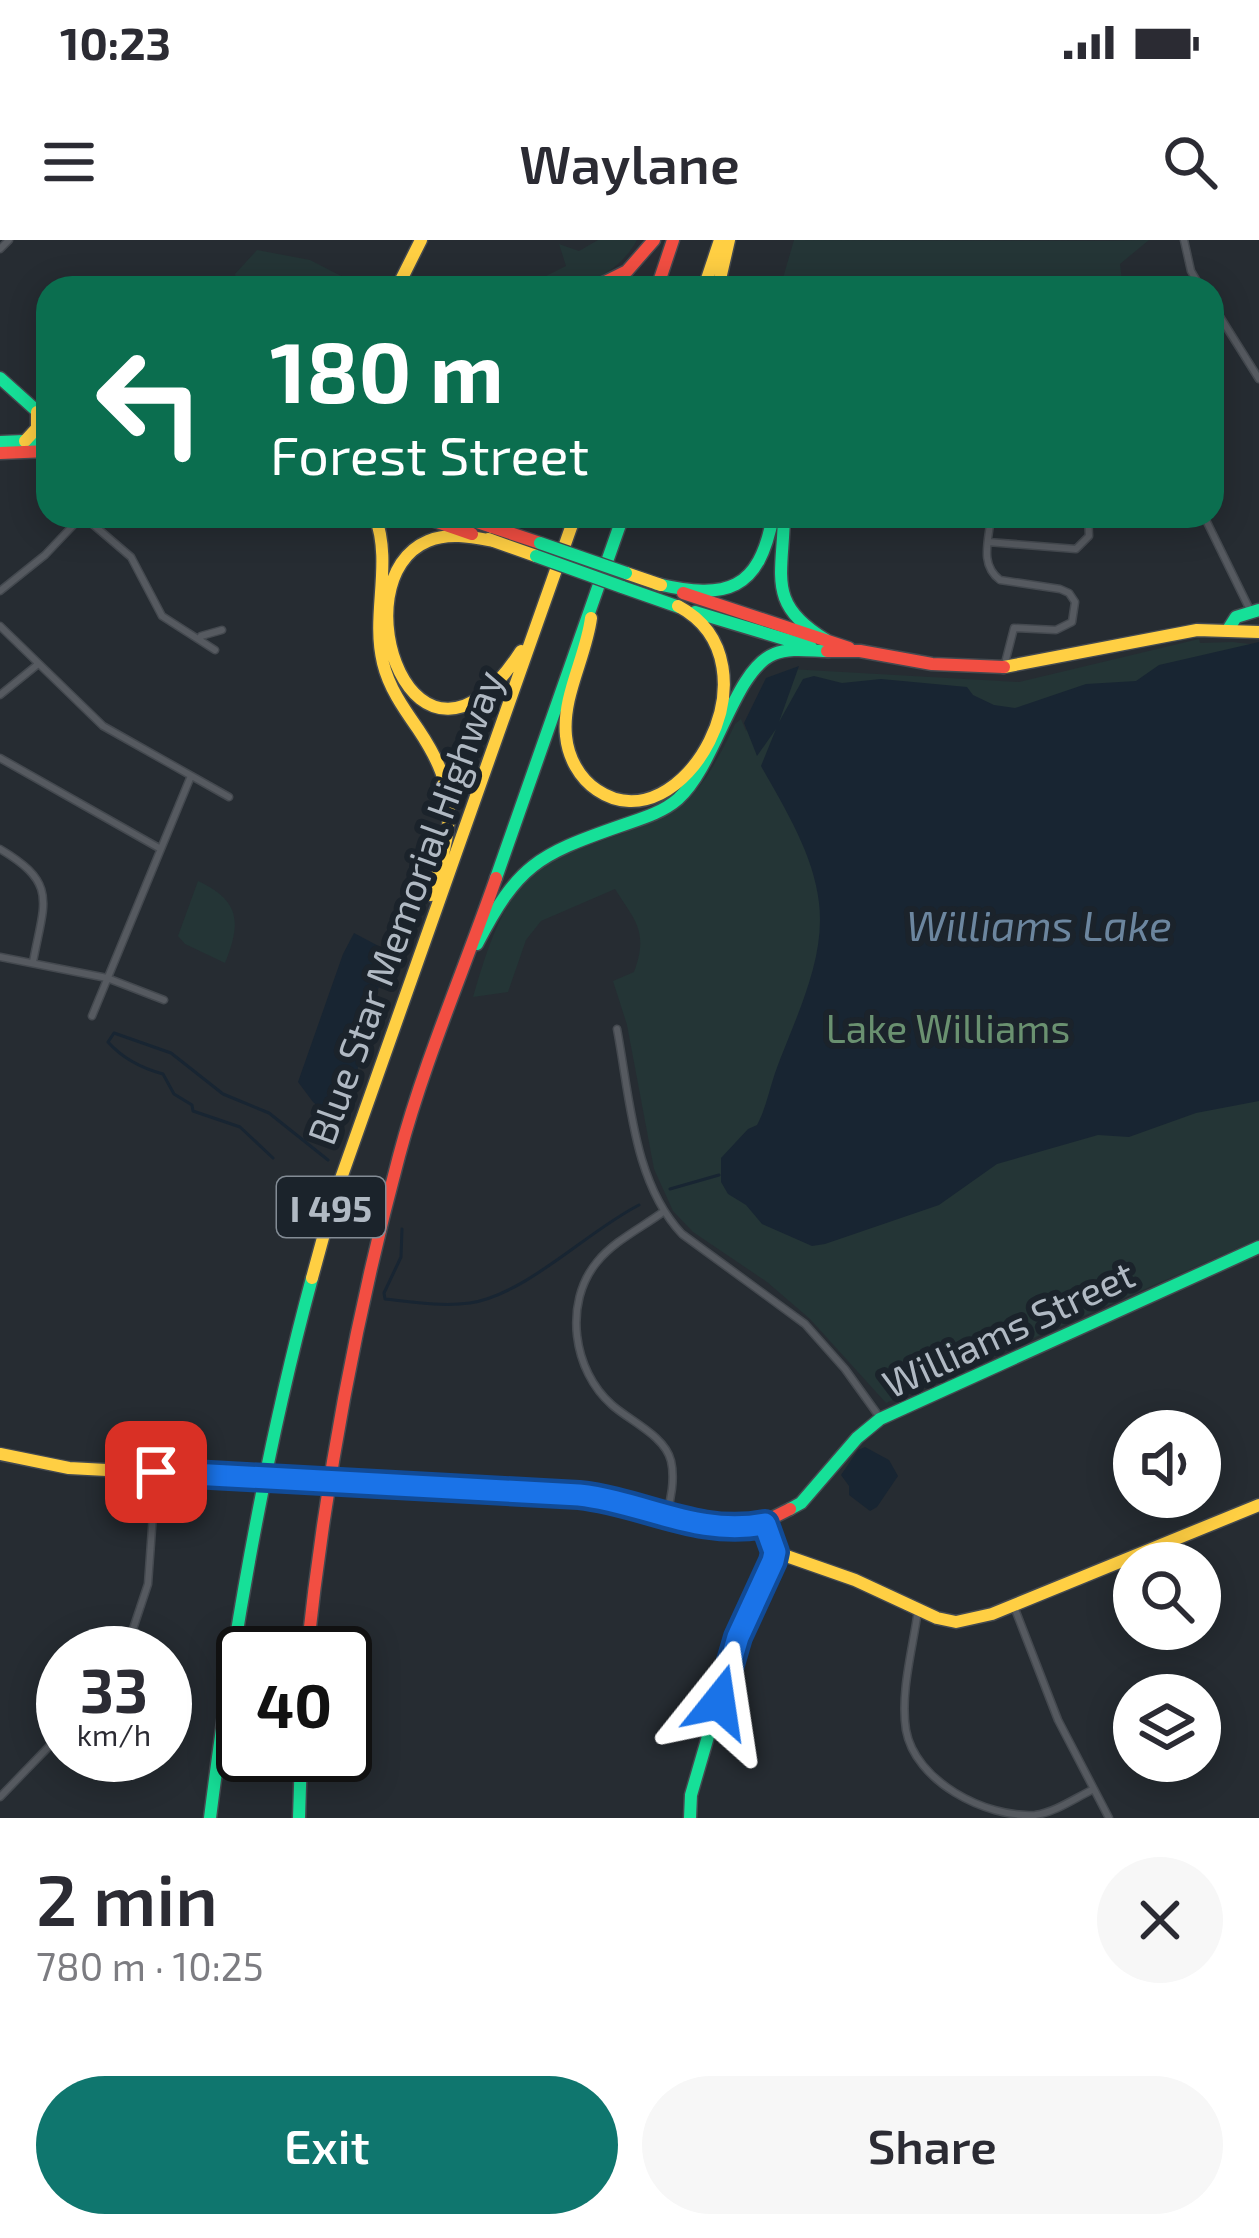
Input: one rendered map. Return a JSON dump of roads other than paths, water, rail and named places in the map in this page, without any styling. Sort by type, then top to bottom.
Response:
[{"type":"main road","points":[[403,276],[421,240]]},
{"type":"main road","points":[[617,276],[654,240]]},
{"type":"main road","points":[[661,276],[673,240]]},
{"type":"main road","points":[[708,276],[720,240]]},
{"type":"main road","points":[[721,276],[729,240]]},
{"type":"main road","points":[[0,378],[36,411]]},
{"type":"main road","points":[[25,441],[36,431]]},
{"type":"main road","points":[[0,442],[36,441]]},
{"type":"main road","points":[[0,453],[36,452]]},
{"type":"main road","points":[[378,528],[382,540],[377,627],[383,663],[396,696],[441,770],[451,803],[446,838],[397,1013]]},
{"type":"main road","points":[[468,528],[624,580],[705,623],[716,640],[723,679],[720,706],[709,739],[680,782],[660,794],[626,802],[604,798],[587,785],[574,765],[566,741],[567,716],[590,630],[592,599]]},
{"type":"main road","points":[[481,528],[492,534]]},
{"type":"main road","points":[[487,528],[492,534]]},
{"type":"main road","name":"Blue Star Memorial Highway","points":[[210,1818],[233,1638],[280,1400],[342,1171],[570,528]]},
{"type":"main road","name":"Blue Star Memorial Highway","points":[[310,1626],[326,1485],[359,1312],[412,1110],[619,528]]},
{"type":"main road","points":[[624,580],[707,593],[737,587],[762,562],[770,528]]},
{"type":"main road","points":[[784,528],[783,605],[796,623],[827,646]]},
{"type":"main road","points":[[492,534],[433,538],[403,563],[388,626],[390,653],[400,679],[430,703],[469,705],[508,669],[538,619]]},
{"type":"main road","points":[[657,584],[827,646]]},
{"type":"main road","points":[[678,606],[827,646],[932,664],[1041,664],[1180,633],[1229,628],[1259,632]]},
{"type":"main road","points":[[1229,628],[1236,616],[1255,611]]},
{"type":"main road","points":[[455,988],[499,901],[527,864],[667,808],[706,768],[754,667],[777,652],[827,646]]},
{"type":"main road","name":"Williams Street","points":[[765,1524],[810,1494],[880,1418],[1259,1247]]},
{"type":"main road","points":[[0,1454],[61,1467],[590,1496],[708,1527],[765,1524],[775,1552],[731,1655],[691,1795],[690,1818]]},
{"type":"main road","points":[[775,1552],[956,1622],[983,1617],[1259,1505]]},
{"type":"main road","points":[[299,1818],[300,1782]]},
{"type":"street","points":[[0,249],[9,240]]},
{"type":"street","points":[[1184,240],[1194,276]]},
{"type":"street","points":[[1224,323],[1259,379]]},
{"type":"street","points":[[0,591],[71,528]]},
{"type":"street","points":[[97,528],[130,557],[162,616],[215,650]]},
{"type":"street","points":[[990,528],[986,558],[993,575],[1060,590],[1075,602],[1072,622],[1064,628],[1014,628],[1004,667]]},
{"type":"street","points":[[988,542],[1076,549],[1089,536],[1089,528]]},
{"type":"street","points":[[1210,528],[1255,611]]},
{"type":"street","points":[[0,626],[103,726],[229,796]]},
{"type":"street","points":[[198,637],[222,630]]},
{"type":"street","points":[[0,695],[38,665]]},
{"type":"street","points":[[0,758],[158,848]]},
{"type":"street","points":[[92,1016],[190,776]]},
{"type":"street","points":[[0,849],[32,868],[41,887],[33,962]]},
{"type":"street","points":[[0,957],[107,978],[164,1000]]},
{"type":"street","points":[[616,1029],[650,1187],[663,1212],[682,1234],[805,1324],[880,1418]]},
{"type":"street","points":[[663,1212],[596,1263],[580,1294],[576,1325],[596,1389],[666,1450],[672,1474],[666,1516]]},
{"type":"street","points":[[134,1626],[148,1584],[156,1472]]},
{"type":"street","points":[[1013,1604],[1058,1720],[1109,1818]]},
{"type":"street","points":[[918,1610],[905,1724],[914,1754],[931,1778],[955,1795],[1014,1815],[1040,1814],[1094,1789]]},
{"type":"street","points":[[0,1797],[36,1760]]},
{"type":"water","name":"Williams Lake","points":[[1259,642],[1259,1101],[1196,1113],[1129,1137],[1098,1135],[997,1164],[939,1205],[825,1244],[812,1246],[762,1224],[746,1205],[728,1194],[721,1182],[721,1158],[760,1119],[807,990],[820,925],[816,885],[805,849],[761,766],[776,729],[757,756],[744,723],[766,678],[799,666],[779,722],[803,679],[814,676],[842,683],[881,679],[967,687],[994,705],[1015,708],[1086,684],[1136,681],[1159,665]]},
{"type":"water","points":[[354,933],[388,951],[350,1099],[339,1124],[298,1082]]},
{"type":"water","points":[[865,1447],[889,1460],[898,1476],[870,1511],[849,1495],[841,1475]]},
{"type":"waterway","points":[[273,1158],[240,1127],[193,1111],[192,1105],[174,1094],[163,1074],[114,1048],[108,1042],[114,1033],[171,1053],[223,1094],[269,1113],[328,1160]]},
{"type":"waterway","points":[[670,1189],[719,1175]]},
{"type":"waterway","points":[[402,1229],[401,1257],[385,1299],[470,1303],[513,1288],[639,1205]]},
{"type":"park label","name":"Lake Williams","points":[[948,1027]]}]
